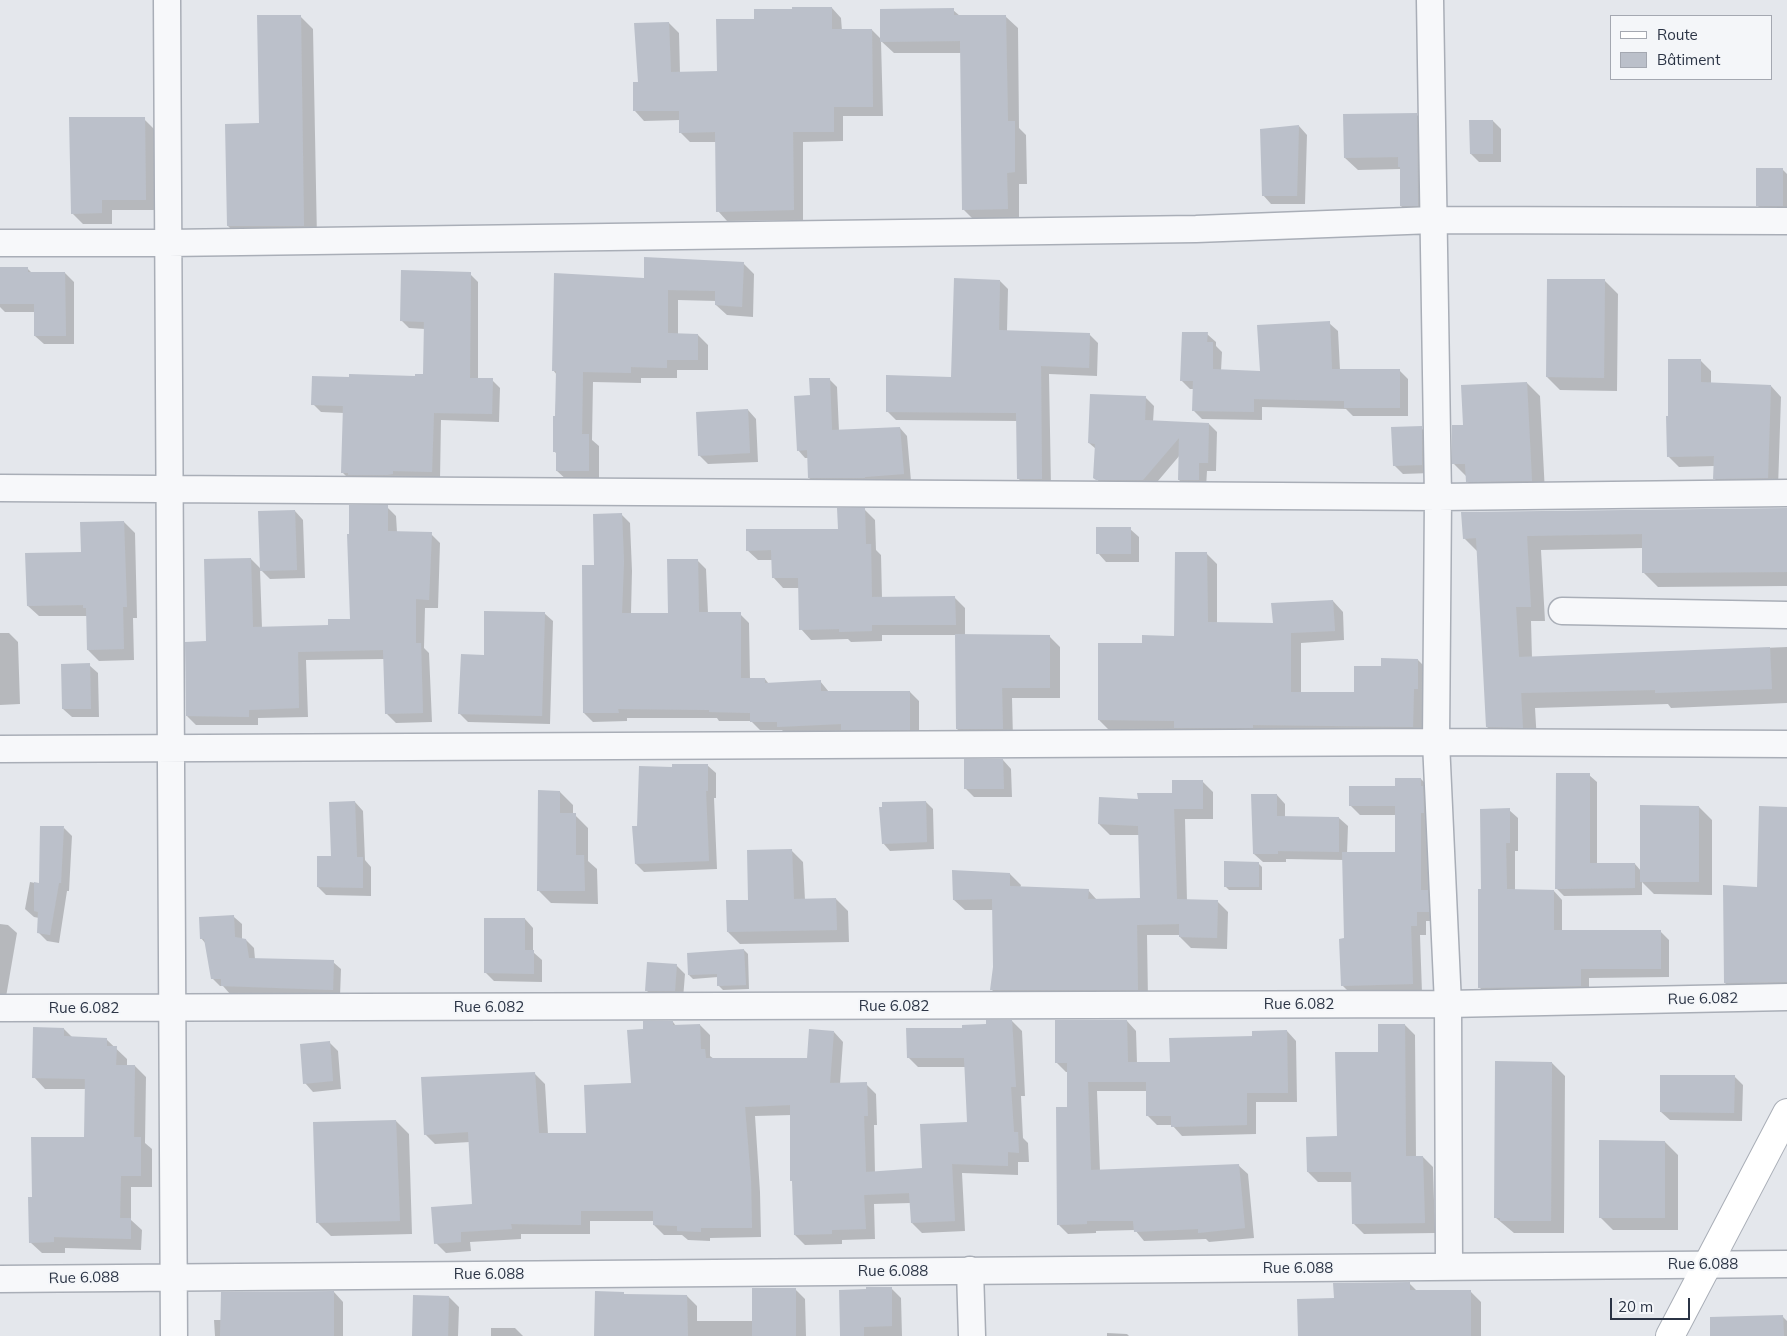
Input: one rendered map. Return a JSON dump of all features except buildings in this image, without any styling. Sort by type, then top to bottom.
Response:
[{"type":"main road","points":[[1670,1336],[1787,1113]]},
{"type":"street","points":[[167,0],[174,1336]]},
{"type":"street","points":[[1430,0],[1438,497],[1436,742],[1448,1004],[1449,1266]]},
{"type":"street","points":[[0,243],[168,243],[1196,229],[1433,220],[1787,221]]},
{"type":"street","points":[[0,488],[1438,497],[1787,493]]},
{"type":"street","points":[[1562,611],[1787,615]]},
{"type":"street","points":[[0,750],[1436,742],[1787,744]]},
{"type":"street","name":"Rue 6.082","points":[[0,1008],[1448,1004],[1787,997]]},
{"type":"street","name":"Rue 6.088","points":[[0,1279],[1787,1264]]},
{"type":"street","points":[[970,1270],[972,1336]]}]
